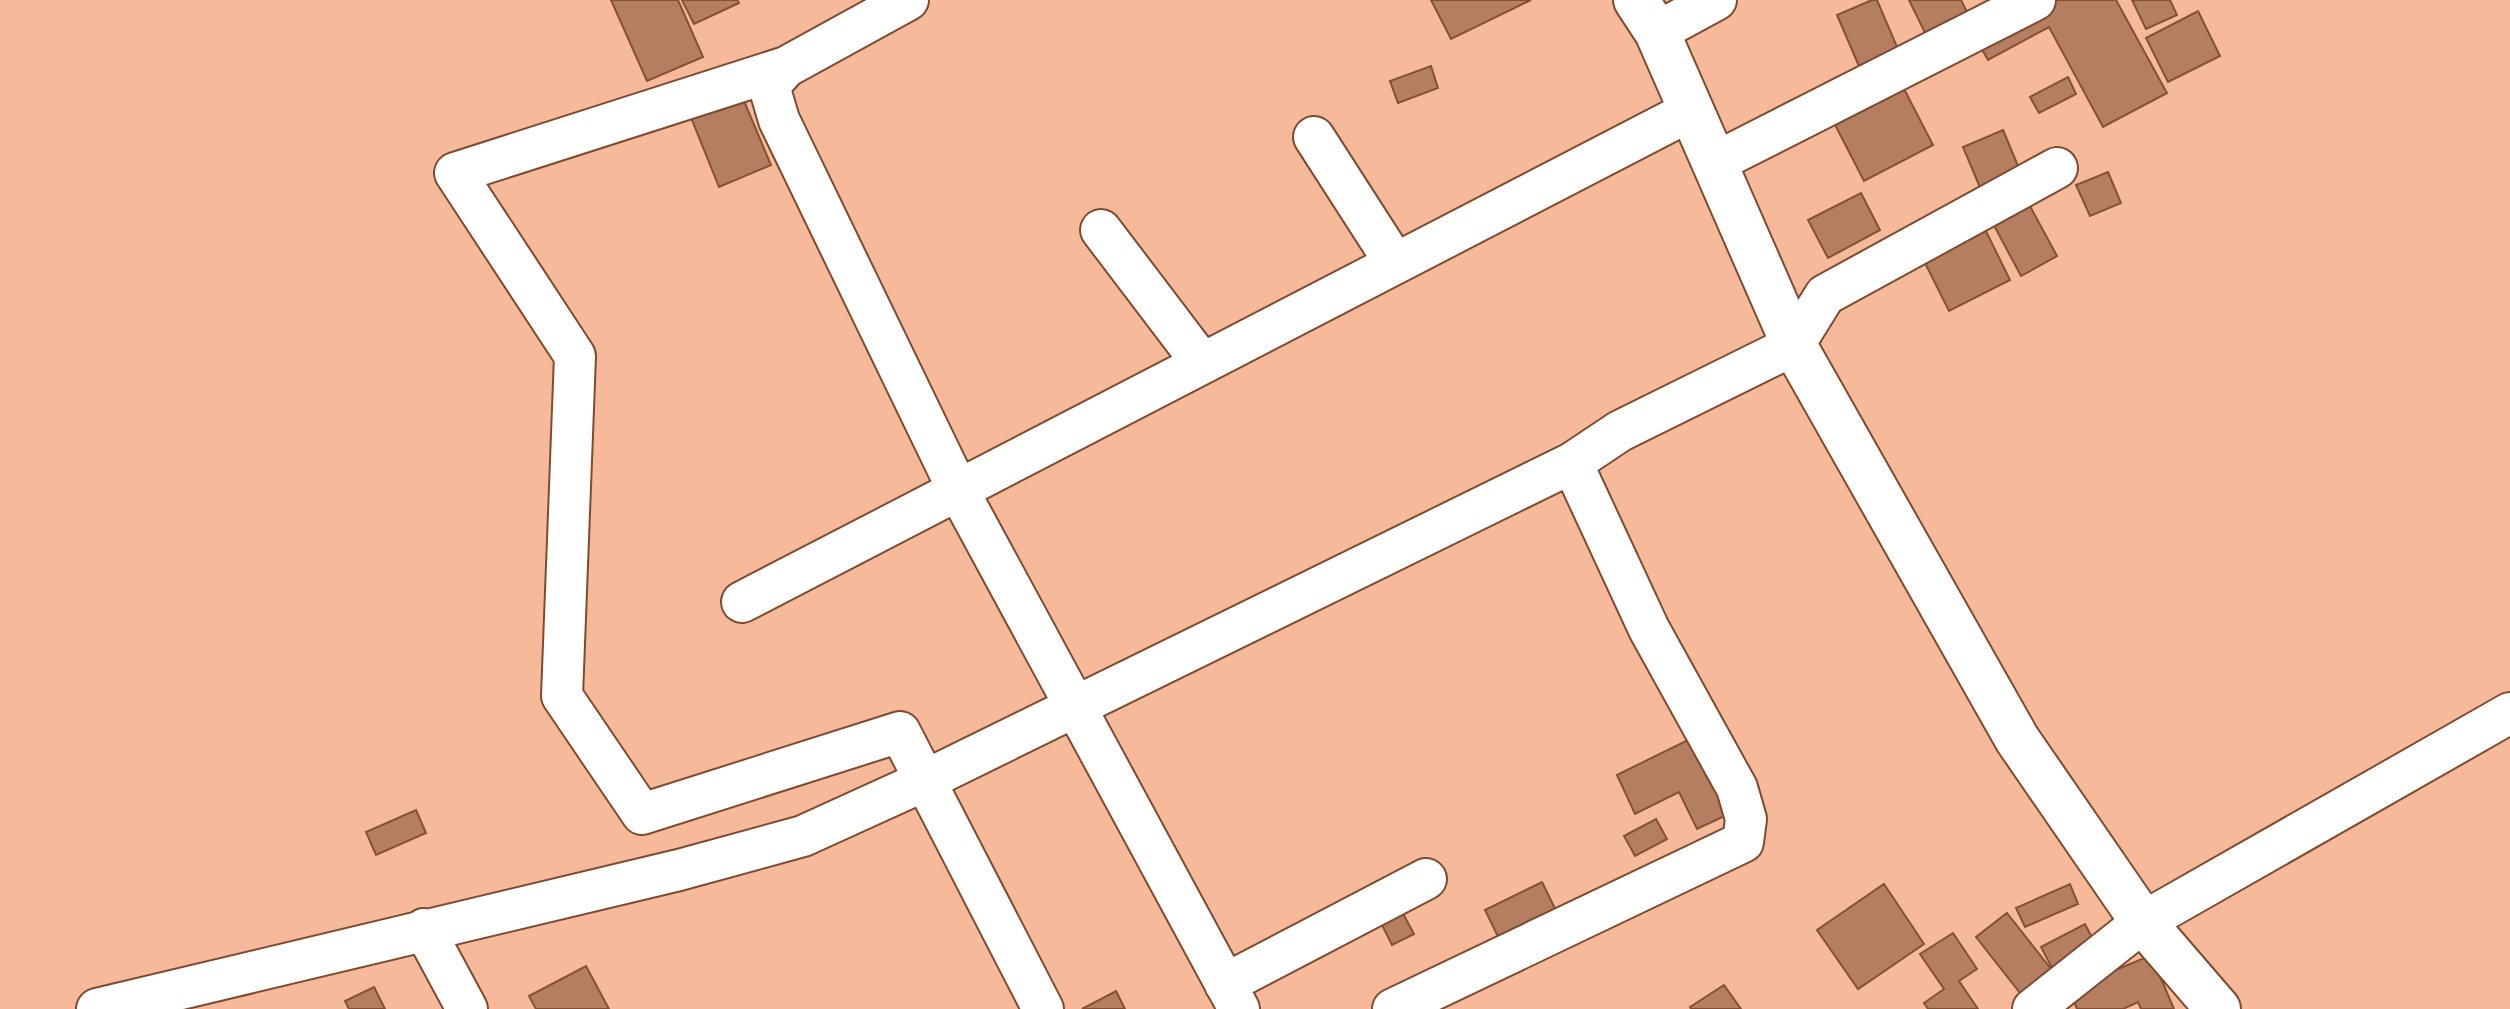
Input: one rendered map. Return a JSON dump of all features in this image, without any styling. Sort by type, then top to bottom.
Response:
[{"type":"street","points":[[908,0],[786,67],[455,173],[575,356],[562,696],[642,814],[900,732],[1043,1009]]},
{"type":"street","points":[[1716,0],[1646,16],[1716,162],[1794,345],[2017,739],[2143,922],[2218,1009]]},
{"type":"street","points":[[1716,162],[2035,0]]},
{"type":"street","points":[[786,67],[769,86],[779,120],[958,490],[1232,996],[1426,879]]},
{"type":"street","points":[[742,602],[1692,110]]},
{"type":"street","points":[[1314,137],[1395,263]]},
{"type":"street","points":[[102,1008],[679,870],[803,836],[926,780],[1572,463],[1620,431],[1794,345],[1825,295],[2057,168]]},
{"type":"street","points":[[1101,230],[1202,363]]},
{"type":"street","points":[[1393,1009],[1450,997],[1743,842],[1746,819],[1737,788],[1649,629],[1572,463]]},
{"type":"street","points":[[2033,1009],[2143,922],[2510,713]]},
{"type":"street","points":[[424,929],[467,1009]]},
{"type":"building","points":[[611,0],[678,0],[703,57],[647,81]]},
{"type":"building","points":[[682,0],[737,0],[739,3],[694,24]]},
{"type":"building","points":[[1431,0],[1531,0],[1451,39]]},
{"type":"building","points":[[1877,0],[1903,61],[1864,78],[1837,15]]},
{"type":"building","points":[[1909,0],[1961,0],[1972,22],[1930,43]]},
{"type":"building","points":[[2046,0],[2116,0],[2167,93],[2103,127],[2049,27],[1988,60],[1976,39]]},
{"type":"building","points":[[2132,0],[2170,0],[2177,15],[2146,29]]},
{"type":"building","points":[[2198,11],[2220,56],[2168,82],[2146,38]]},
{"type":"building","points":[[1431,66],[1438,88],[1398,103],[1390,81]]},
{"type":"building","points":[[2068,77],[2076,94],[2039,113],[2030,97]]},
{"type":"building","points":[[1902,85],[1933,145],[1864,181],[1833,121]]},
{"type":"building","points":[[741,94],[771,165],[719,187],[690,115]]},
{"type":"building","points":[[2003,130],[2021,173],[1981,190],[1963,147]]},
{"type":"building","points":[[2108,172],[2121,203],[2090,216],[2076,185]]},
{"type":"building","points":[[1861,193],[1880,230],[1828,258],[1808,220]]},
{"type":"building","points":[[2025,197],[2057,256],[2021,276],[1989,216]]},
{"type":"building","points":[[1980,219],[2010,280],[1949,311],[1918,249]]},
{"type":"building","points":[[1692,738],[1729,814],[1697,829],[1679,792],[1635,814],[1617,775]]},
{"type":"building","points":[[416,810],[426,833],[376,855],[366,832]]},
{"type":"building","points":[[1656,819],[1667,839],[1635,856],[1624,836]]},
{"type":"building","points":[[1542,882],[1562,923],[1505,951],[1485,910]]},
{"type":"building","points":[[1884,884],[1924,944],[1858,989],[1817,930]]},
{"type":"building","points":[[2070,884],[2078,904],[2025,927],[2016,908]]},
{"type":"building","points":[[1400,908],[1414,934],[1392,945],[1379,919]]},
{"type":"building","points":[[2007,913],[2055,974],[2024,998],[1976,937]]},
{"type":"building","points":[[2085,924],[2096,945],[2052,968],[2041,947]]},
{"type":"building","points":[[1953,933],[1977,969],[1959,981],[1978,1009],[1928,1009],[1924,1003],[1944,989],[1920,954]]},
{"type":"building","points":[[2151,955],[2174,1009],[2141,1009],[2138,1002],[2123,1009],[2077,1009],[2069,990]]},
{"type":"building","points":[[586,966],[609,1009],[536,1009],[529,996]]},
{"type":"building","points":[[1724,985],[1741,1009],[1691,1009],[1690,1007]]},
{"type":"building","points":[[374,987],[385,1009],[349,1009],[345,1001]]},
{"type":"building","points":[[1116,991],[1125,1009],[1082,1009]]}]
